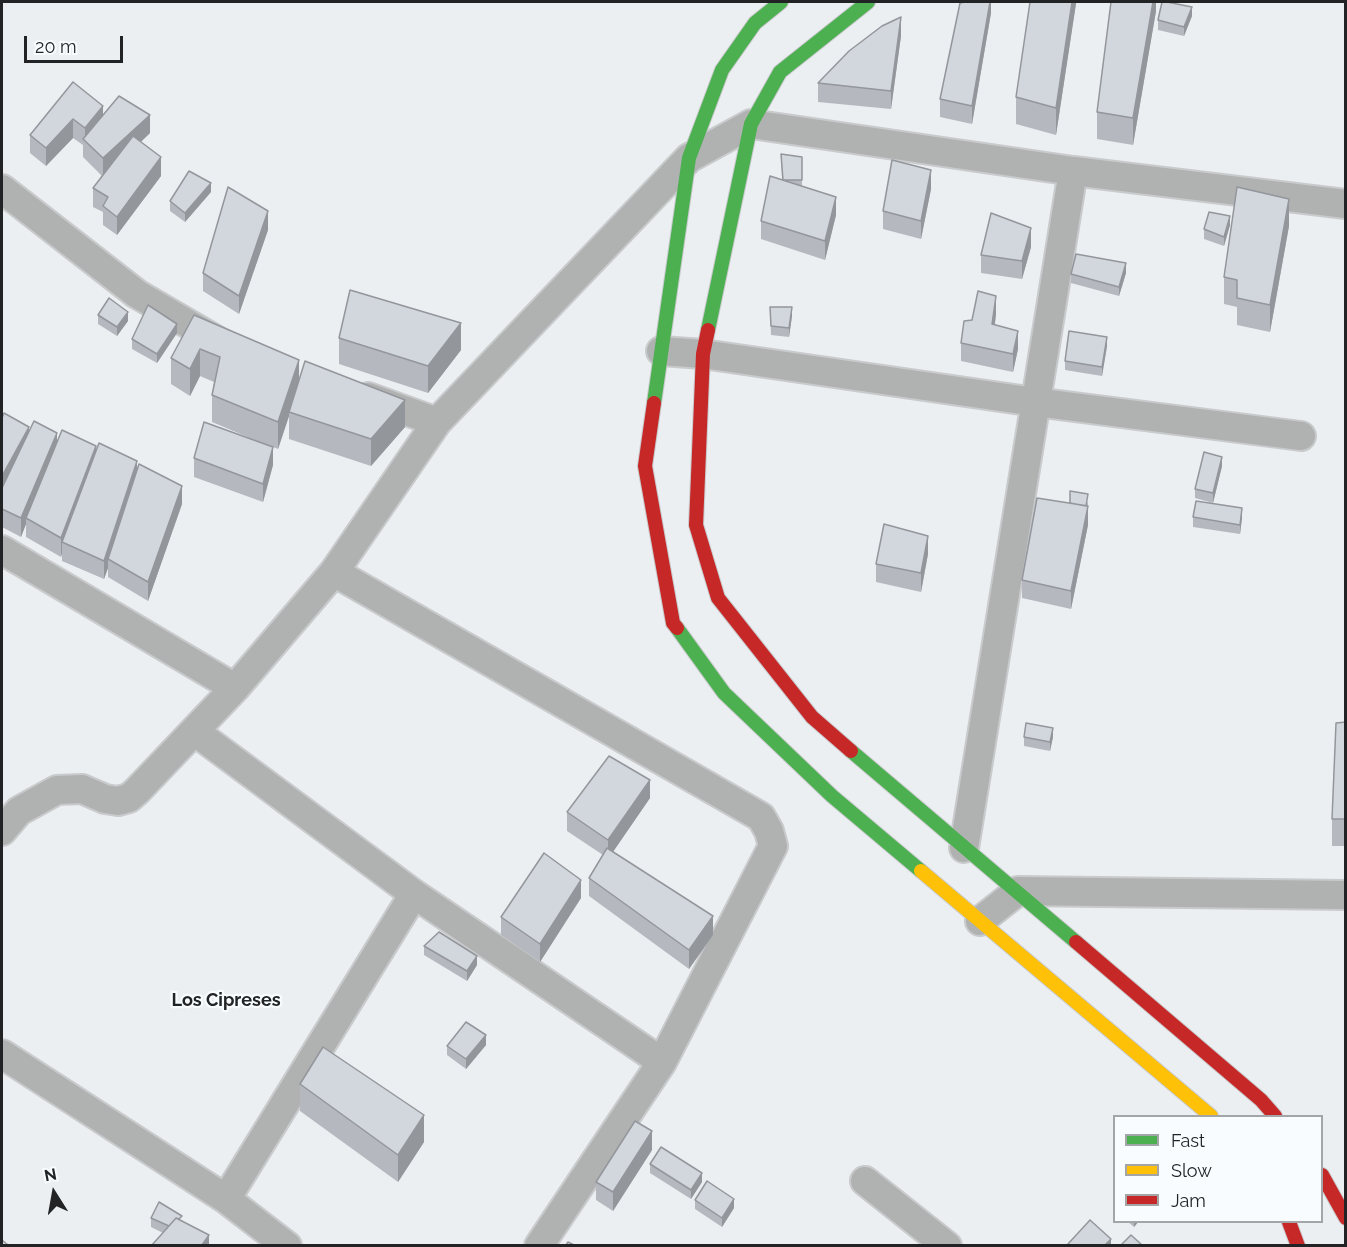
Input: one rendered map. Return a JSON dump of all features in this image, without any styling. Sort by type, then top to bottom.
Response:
[{"type":"main road","points":[[782,2],[755,23],[722,70],[689,158],[645,466],[662,532],[673,623],[724,693],[832,796],[1209,1115]]},
{"type":"main road","points":[[868,2],[780,72],[750,124],[703,354],[692,526],[718,598],[812,717],[1261,1100],[1274,1115]]},
{"type":"main road","points":[[1323,1176],[1346,1218]]},
{"type":"main road","points":[[1290,1223],[1298,1245]]},
{"type":"street","points":[[2,831],[19,811],[57,790],[82,789],[105,799],[118,801],[129,798],[235,688],[334,572],[437,422],[689,158],[750,124],[1073,171],[1346,204]]},
{"type":"street","points":[[964,848],[1073,171]]},
{"type":"street","points":[[2,189],[137,294],[213,341],[247,353]]},
{"type":"street","points":[[661,351],[703,354],[1035,402],[1301,436]]},
{"type":"street","points":[[348,389],[437,422]]},
{"type":"street","points":[[2,550],[235,688]]},
{"type":"street","points":[[334,572],[761,817],[769,831],[773,846],[662,1062],[539,1245]]},
{"type":"street","points":[[194,731],[414,894],[662,1062]]},
{"type":"street","points":[[980,921],[1018,891],[1346,895]]},
{"type":"street","points":[[226,1199],[414,894]]},
{"type":"street","points":[[2,1054],[226,1199],[287,1245]]},
{"type":"street","points":[[865,1181],[947,1245]]},
{"type":"building","points":[[990,2],[972,106],[940,99],[960,3]]},
{"type":"building","points":[[1030,2],[1072,2],[1056,108],[1016,97]]},
{"type":"building","points":[[1111,2],[1153,2],[1133,118],[1097,112]]},
{"type":"building","points":[[1162,2],[1192,7],[1184,27],[1158,20]]},
{"type":"building","points":[[901,17],[891,91],[818,83],[849,51],[882,26]]},
{"type":"building","points":[[73,82],[103,106],[85,128],[73,119],[46,148],[30,135]]},
{"type":"building","points":[[119,96],[150,115],[103,158],[83,139]]},
{"type":"building","points":[[133,136],[161,157],[117,217],[103,206],[108,197],[93,188]]},
{"type":"building","points":[[781,154],[802,157],[802,180],[783,180]]},
{"type":"building","points":[[892,160],[931,170],[921,221],[883,211]]},
{"type":"building","points":[[189,171],[211,183],[185,213],[170,201]]},
{"type":"building","points":[[770,176],[836,197],[825,241],[761,221]]},
{"type":"building","points":[[228,187],[268,211],[239,296],[203,273]]},
{"type":"building","points":[[1237,187],[1289,199],[1270,305],[1237,298],[1237,280],[1224,277]]},
{"type":"building","points":[[1209,212],[1230,216],[1224,237],[1204,229]]},
{"type":"building","points":[[991,213],[1031,228],[1022,261],[981,255]]},
{"type":"building","points":[[1076,254],[1126,263],[1119,287],[1071,274]]},
{"type":"building","points":[[350,290],[461,323],[428,366],[339,338]]},
{"type":"building","points":[[978,291],[996,296],[992,324],[1018,331],[1013,354],[961,343],[964,321],[972,320]]},
{"type":"building","points":[[109,298],[128,312],[117,327],[98,315]]},
{"type":"building","points":[[148,305],[177,324],[157,354],[132,339]]},
{"type":"building","points":[[770,307],[792,307],[789,328],[771,326]]},
{"type":"building","points":[[194,315],[299,360],[278,422],[212,395],[220,357],[200,349],[190,369],[171,358]]},
{"type":"building","points":[[1069,331],[1107,337],[1102,367],[1065,361]]},
{"type":"building","points":[[305,361],[405,400],[371,439],[289,412]]},
{"type":"building","points":[[4,413],[29,427],[2,476],[2,418]]},
{"type":"building","points":[[34,421],[57,433],[21,518],[2,509],[2,488]]},
{"type":"building","points":[[204,422],[273,447],[263,484],[194,458]]},
{"type":"building","points":[[62,430],[96,446],[61,538],[26,518]]},
{"type":"building","points":[[99,443],[137,461],[104,561],[62,542]]},
{"type":"building","points":[[1204,452],[1222,457],[1213,493],[1195,489]]},
{"type":"building","points":[[139,464],[182,486],[148,582],[108,559]]},
{"type":"building","points":[[1070,491],[1088,494],[1086,506],[1070,503]]},
{"type":"building","points":[[1037,498],[1088,506],[1071,591],[1022,580]]},
{"type":"building","points":[[1196,501],[1242,508],[1240,525],[1193,517]]},
{"type":"building","points":[[884,524],[928,536],[921,573],[876,564]]},
{"type":"building","points":[[1346,722],[1346,819],[1332,819],[1336,723]]},
{"type":"building","points":[[1026,723],[1053,728],[1050,742],[1024,737]]},
{"type":"building","points":[[609,756],[650,780],[608,840],[567,812]]},
{"type":"building","points":[[607,848],[713,916],[689,950],[589,878]]},
{"type":"building","points":[[544,853],[581,880],[540,944],[501,917]]},
{"type":"building","points":[[439,932],[477,956],[467,971],[424,946]]},
{"type":"building","points":[[466,1022],[486,1035],[466,1059],[447,1046]]},
{"type":"building","points":[[323,1047],[424,1115],[398,1155],[300,1084]]},
{"type":"building","points":[[635,1121],[652,1131],[613,1192],[596,1182]]},
{"type":"building","points":[[661,1147],[702,1173],[691,1190],[650,1164]]},
{"type":"building","points":[[707,1181],[734,1199],[722,1218],[695,1200]]},
{"type":"building","points":[[159,1202],[182,1216],[179,1219],[176,1218],[169,1226],[151,1218]]},
{"type":"building","points":[[176,1218],[209,1235],[202,1245],[152,1245]]},
{"type":"building","points":[[1090,1220],[1111,1239],[1105,1245],[1067,1245]]},
{"type":"building","points":[[1131,1235],[1142,1245],[1121,1245]]},
{"type":"traffic: fast","points":[[654,403],[689,158],[722,70],[755,23],[781,2]]},
{"type":"traffic: fast","points":[[708,330],[751,124],[780,72],[868,2]]},
{"type":"traffic: fast","points":[[677,628],[724,693],[832,796],[921,871]]},
{"type":"traffic: fast","points":[[851,751],[1076,942]]},
{"type":"traffic: slow","points":[[921,871],[1210,1115]]},
{"type":"traffic: jam","points":[[708,330],[703,354],[696,525],[718,598],[812,717],[851,751]]},
{"type":"traffic: jam","points":[[654,403],[645,466],[673,623],[677,628]]},
{"type":"traffic: jam","points":[[1076,942],[1261,1100],[1274,1115]]},
{"type":"traffic: jam","points":[[1323,1177],[1346,1218]]},
{"type":"traffic: jam","points":[[1289,1223],[1298,1246]]},
{"type":"district","name":"Los Cipreses","points":[[226,1001]]}]
